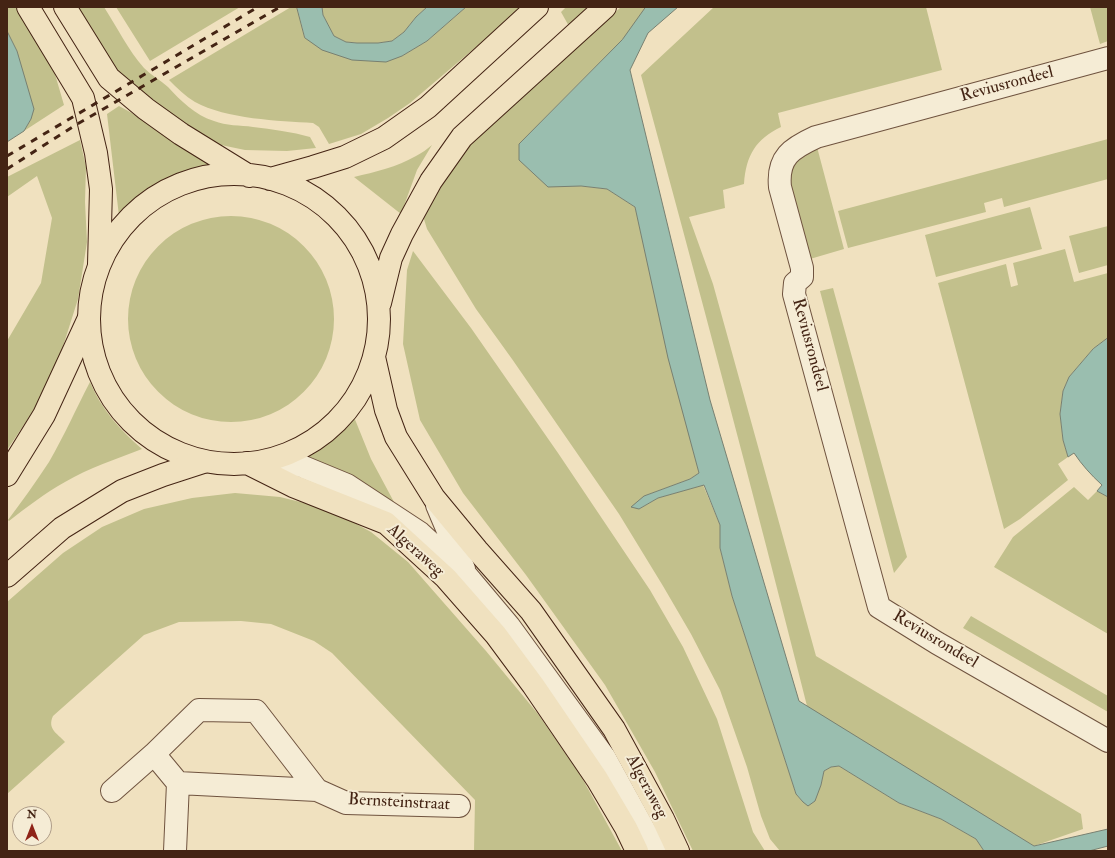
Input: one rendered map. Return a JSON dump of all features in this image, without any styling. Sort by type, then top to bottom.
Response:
[{"type":"main road","points":[[28,7],[83,98],[96,153],[101,189],[98,264],[90,297],[88,320],[93,359],[109,395],[124,416],[166,448],[203,462],[232,464],[247,463],[296,451],[323,434],[346,412],[363,386],[374,357],[378,333],[379,308],[391,258],[402,234],[431,181],[462,137],[605,7]]},
{"type":"main road","points":[[65,7],[109,78],[146,109],[181,134],[260,177],[294,188],[316,200],[336,216],[353,236],[366,259],[374,283],[379,308]]},
{"type":"main road","points":[[98,264],[128,219],[162,193],[202,178],[260,177],[313,167],[345,156],[384,138],[428,107],[537,7]]},
{"type":"main road","points":[[7,475],[44,415],[88,320]]},
{"type":"main road","name":"Algeraweg","points":[[374,357],[386,410],[396,437],[434,498],[477,550],[531,611],[570,665],[614,730],[664,819],[678,851]]},
{"type":"main road","points":[[7,576],[62,528],[122,490],[203,462]]},
{"type":"main road","name":"Algeraweg","points":[[247,463],[293,486],[386,523],[446,578],[496,635],[533,685],[597,779],[626,828],[637,851]]},
{"type":"street","name":"Reviusrondeel","points":[[1108,58],[816,137],[802,143],[790,152],[784,159],[780,178],[780,186],[802,268],[802,277],[795,283],[794,294],[879,607],[937,643],[1108,741]]},
{"type":"street","name":"Algeraweg","points":[[247,463],[301,466],[347,486],[420,533],[467,576],[510,626],[605,758],[656,851]]},
{"type":"street","name":"Algeraweg","points":[[434,498],[467,576]]},
{"type":"street","name":"Bernsteinstraat","points":[[112,791],[154,754],[199,710],[256,711],[317,790]]},
{"type":"street","points":[[154,754],[178,783],[175,851]]},
{"type":"street","name":"Bernsteinstraat","points":[[178,783],[317,790],[346,803],[460,806]]},
{"type":"shaded area","points":[[7,7],[18,7],[50,57],[64,105],[24,131],[31,119],[17,51],[7,31]]},
{"type":"shaded area","points":[[76,7],[104,7],[128,46],[144,68],[168,87],[189,107],[201,115],[223,124],[275,130],[310,137],[316,148],[287,151],[245,150],[221,145],[199,137],[120,75]]},
{"type":"shaded area","points":[[116,7],[240,7],[150,61]]},
{"type":"shaded area","points":[[291,7],[297,7],[305,38],[352,60],[367,60],[402,56],[427,41],[466,7],[523,7],[410,103],[361,134],[329,144],[319,127],[313,123],[237,116],[208,108],[184,95],[169,80]]},
{"type":"shaded area","points":[[297,7],[322,7],[323,15],[334,36],[346,42],[378,43],[392,41],[404,32],[416,17],[427,7],[466,7],[427,41],[402,56],[386,62],[352,60],[322,50],[305,38]]},
{"type":"shaded area","points":[[322,7],[427,7],[416,17],[404,32],[392,41],[357,43],[346,42],[334,36],[323,15]]},
{"type":"shaded area","points":[[566,7],[595,7],[570,28],[561,12]]},
{"type":"shaded area","points":[[621,7],[657,7],[519,144],[581,186],[607,189],[635,207],[699,473],[690,479],[644,496],[639,509],[658,498],[703,485],[720,525],[720,548],[732,596],[796,794],[803,802],[821,785],[824,771],[831,767],[839,766],[899,803],[941,819],[976,839],[984,851],[780,851],[770,839],[761,816],[747,767],[720,690],[691,634],[619,514],[476,309],[427,229],[423,216],[463,152],[501,114]]},
{"type":"shaded area","points":[[646,7],[678,7],[648,33],[630,70],[710,400],[799,701],[1034,846],[1108,829],[1108,846],[1089,851],[984,851],[976,839],[941,819],[899,803],[839,766],[831,767],[824,771],[815,801],[808,806],[796,794],[732,596],[720,548],[720,525],[704,485],[658,498],[639,509],[631,507],[644,496],[690,479],[699,473],[668,358],[635,207],[607,189],[581,186],[548,187],[519,160],[519,144],[622,40]]},
{"type":"shaded area","points":[[714,7],[926,7],[942,70],[778,113],[781,127],[765,137],[754,149],[747,165],[744,184],[723,190],[725,208],[689,217],[713,284],[816,656],[1081,814],[1083,829],[1034,846],[813,715],[807,706],[726,390],[641,75]]},
{"type":"shaded area","points":[[1090,7],[1108,7],[1108,41],[1100,44]]},
{"type":"shaded area","points":[[7,31],[17,51],[34,109],[31,119],[24,131],[7,142]]},
{"type":"shaded area","points":[[119,106],[215,163],[179,175],[145,194],[119,216],[107,114]]},
{"type":"shaded area","points":[[1108,139],[1108,179],[1004,207],[1002,198],[984,203],[986,212],[848,248],[838,211]]},
{"type":"shaded area","points":[[80,140],[86,167],[85,202],[87,242],[78,299],[59,359],[36,407],[7,450],[7,341],[41,283],[52,218],[37,176],[7,197],[7,177]]},
{"type":"shaded area","points":[[432,145],[417,170],[401,214],[354,177],[378,171],[409,160]]},
{"type":"shaded area","points":[[817,147],[844,249],[810,259],[790,187],[791,168],[795,160]]},
{"type":"shaded area","points":[[1030,207],[1042,249],[936,277],[925,235]]},
{"type":"shaded area","points":[[221,216],[241,216],[261,220],[280,228],[297,239],[311,253],[322,270],[330,289],[334,309],[334,329],[330,349],[322,368],[311,385],[297,399],[280,410],[261,418],[241,422],[221,422],[201,418],[182,410],[165,399],[151,385],[140,368],[132,349],[128,329],[128,309],[132,289],[140,270],[151,253],[165,239],[182,228],[201,220]]},
{"type":"shaded area","points":[[1108,226],[1108,265],[1079,273],[1069,236]]},
{"type":"shaded area","points":[[1065,249],[1074,282],[1108,273],[1108,338],[1093,349],[1069,377],[1063,391],[1060,414],[1063,440],[1068,457],[1058,464],[1068,480],[1020,519],[1004,529],[938,283],[1006,264],[1011,287],[1018,285],[1013,263]]},
{"type":"shaded area","points":[[413,251],[471,328],[558,453],[650,590],[683,647],[717,719],[753,832],[765,851],[693,851],[655,772],[605,685],[526,575],[463,493],[420,420],[403,344],[407,270]]},
{"type":"shaded area","points":[[833,288],[907,557],[894,573],[820,291]]},
{"type":"shaded area","points":[[1108,338],[1108,497],[1097,491],[1102,485],[1080,462],[1074,453],[1068,457],[1063,440],[1060,414],[1063,391],[1069,377],[1093,349]]},
{"type":"shaded area","points":[[90,382],[105,410],[126,434],[142,449],[74,477],[43,495],[9,521],[8,520],[49,462]]},
{"type":"shaded area","points":[[354,417],[371,459],[394,502],[355,479],[301,456],[333,440]]},
{"type":"shaded area","points":[[1074,487],[1088,500],[1097,491],[1108,497],[1108,634],[994,567],[1013,537]]},
{"type":"shaded area","points":[[235,493],[280,497],[329,509],[371,532],[408,562],[486,651],[538,714],[581,776],[622,851],[474,851],[475,800],[332,653],[314,641],[271,624],[241,621],[179,622],[144,635],[53,716],[51,720],[52,728],[65,742],[7,794],[7,602],[63,553],[102,527],[144,509],[192,498]]},
{"type":"shaded area","points":[[971,616],[1108,696],[1108,712],[963,628]]},
{"type":"railway","points":[[7,156],[258,7]]},
{"type":"railway","points":[[7,169],[74,126],[280,7]]}]
